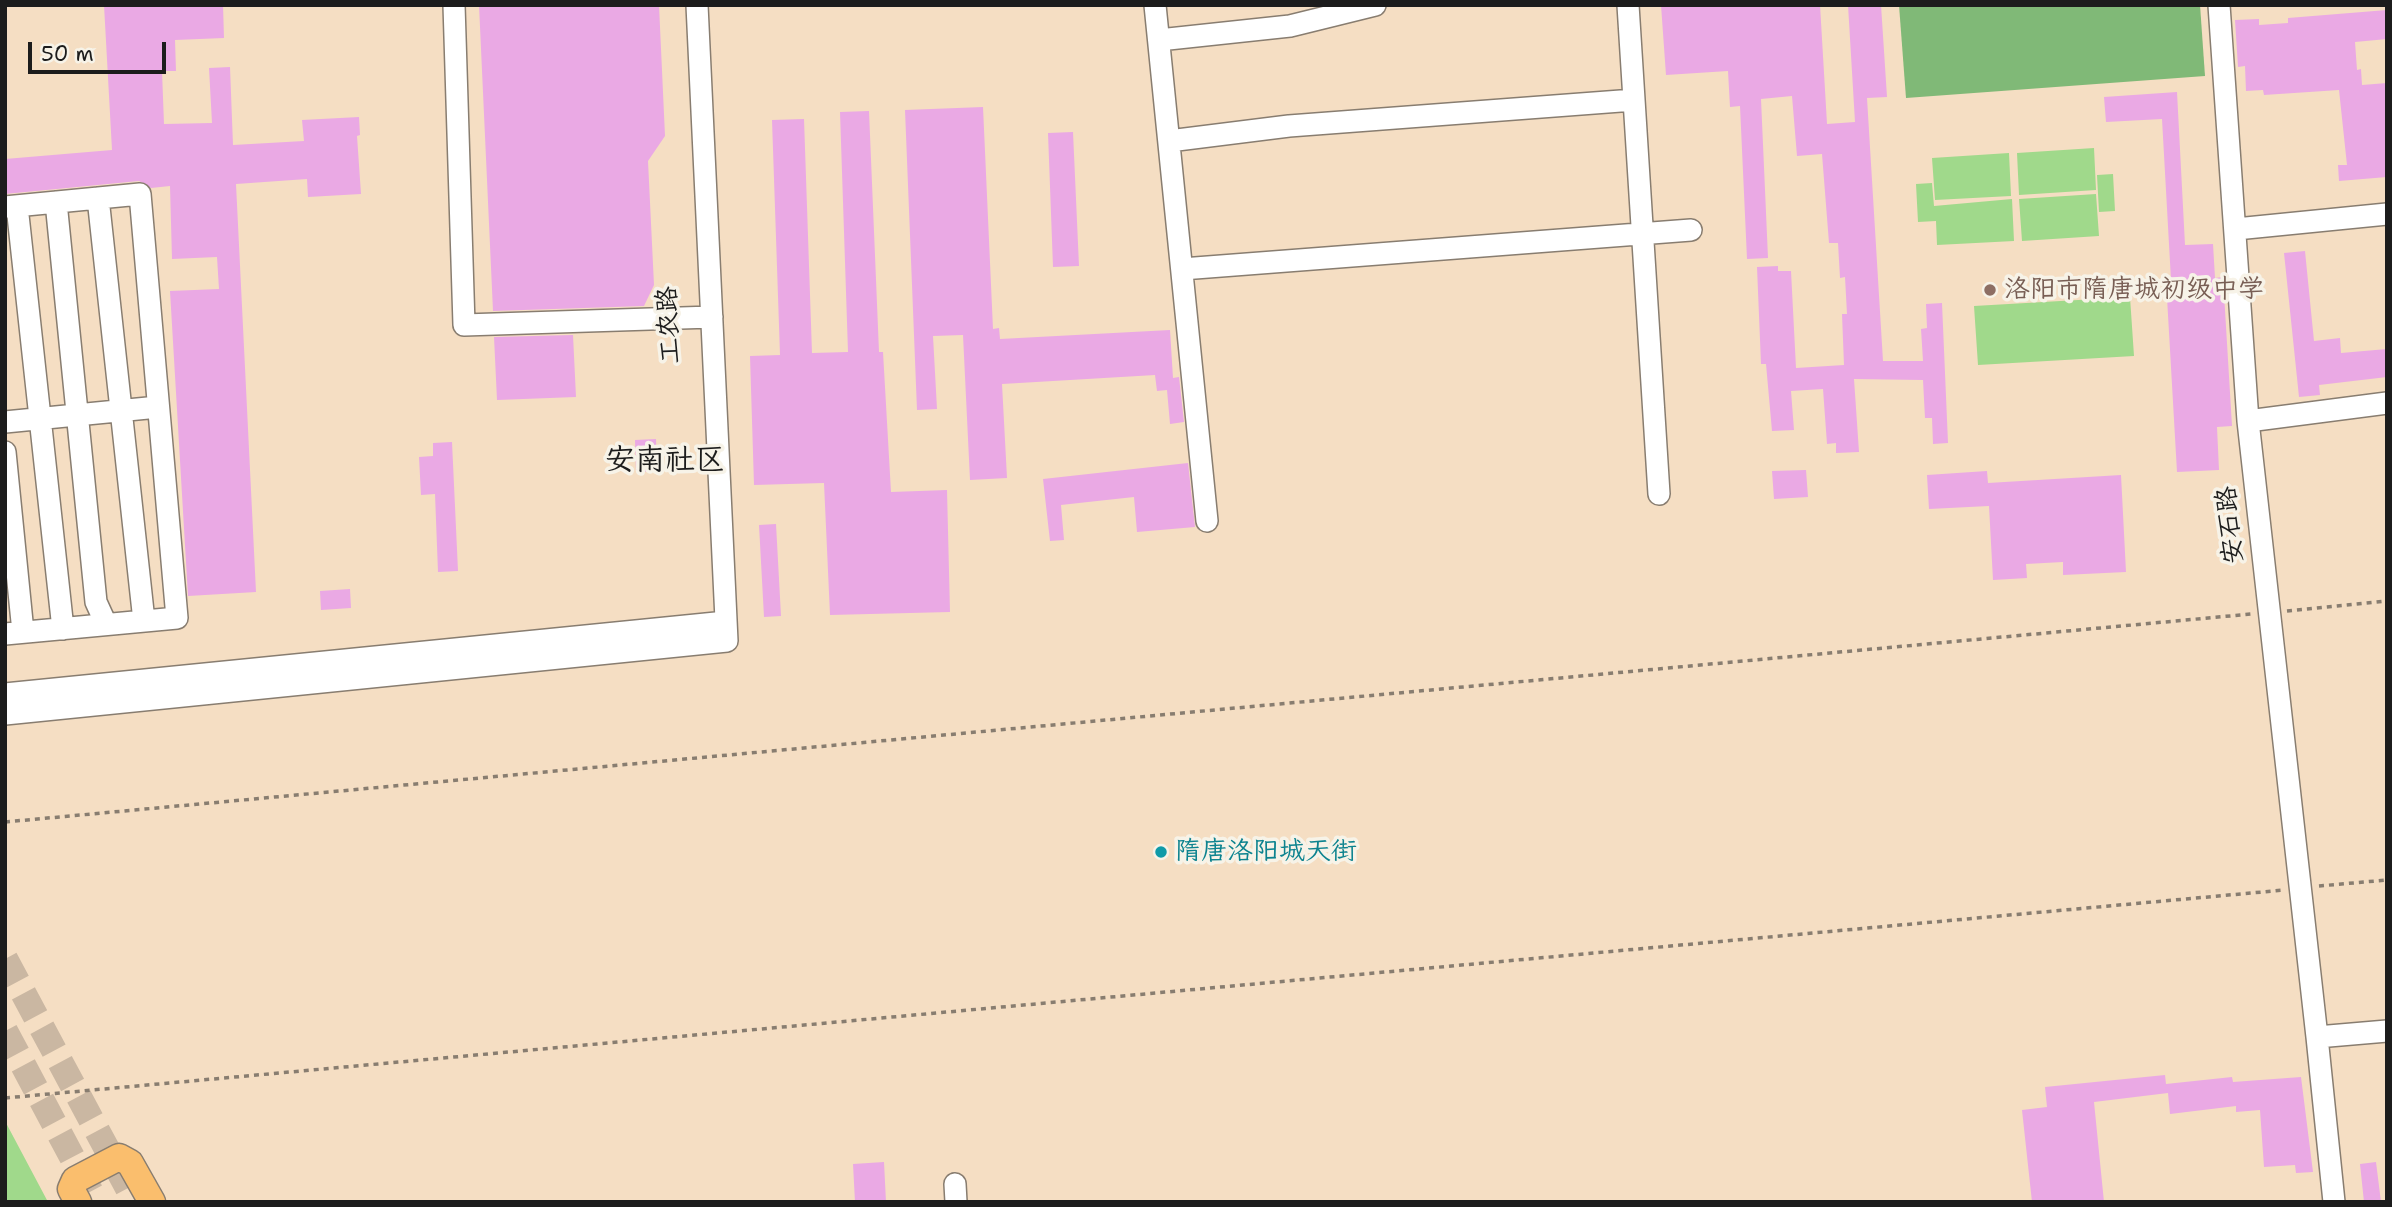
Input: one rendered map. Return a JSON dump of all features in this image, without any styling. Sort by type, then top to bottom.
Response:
[{"type":"main road","points":[[76,1198],[71,1189],[75,1180],[117,1157],[123,1157],[130,1163],[139,1199]]},
{"type":"street","points":[[454,5],[464,325],[705,317]]},
{"type":"street","name":"工农路","points":[[683,5],[705,317]]},
{"type":"street","name":"工农路","points":[[697,5],[705,317],[720,632]]},
{"type":"street","points":[[1155,5],[1207,521]]},
{"type":"street","points":[[1159,40],[1290,26],[1375,5]]},
{"type":"street","points":[[1628,5],[1659,494]]},
{"type":"street","name":"安石路","points":[[2218,5],[2248,421],[2334,1202]]},
{"type":"street","points":[[1169,141],[1289,126],[1634,100]]},
{"type":"street","points":[[5,452],[14,633],[177,618],[139,194],[11,206],[40,418],[63,628]]},
{"type":"street","points":[[97,198],[144,621]]},
{"type":"street","points":[[56,202],[96,602],[106,624]]},
{"type":"street","points":[[2236,229],[2387,214]]},
{"type":"street","points":[[1182,269],[1691,230]]},
{"type":"street","points":[[2248,421],[2387,403]]},
{"type":"street","points":[[5,422],[158,407]]},
{"type":"street","points":[[5,694],[720,632]]},
{"type":"street","points":[[5,714],[720,632]]},
{"type":"street","points":[[2317,1037],[2387,1031]]},
{"type":"path","points":[[5,822],[2387,601]]},
{"type":"path","points":[[5,1098],[2387,880]]},
{"type":"green space","points":[[1899,5],[2200,5],[2205,76],[1906,98]]},
{"type":"green space","points":[[2094,148],[2096,190],[2019,195],[2017,153]]},
{"type":"green space","points":[[2009,153],[2011,196],[1935,200],[1932,158]]},
{"type":"green space","points":[[2113,174],[2115,211],[2099,212],[2097,175]]},
{"type":"green space","points":[[1932,183],[1934,206],[2012,199],[2014,241],[1937,245],[1936,221],[1918,222],[1916,184]]},
{"type":"green space","points":[[2096,194],[2099,236],[2022,241],[2019,199]]},
{"type":"green space","points":[[2130,297],[2134,356],[1978,365],[1974,306]]},
{"type":"green space","points":[[5,1121],[48,1202],[5,1202]]},
{"type":"building","points":[[104,5],[223,5],[224,38],[175,40],[176,71],[162,71],[164,124],[212,123],[209,68],[230,67],[233,145],[304,141],[302,120],[359,117],[360,135],[357,136],[361,194],[308,197],[307,179],[236,184],[256,592],[188,596],[170,291],[219,289],[217,257],[172,259],[170,186],[151,188],[139,181],[5,194],[5,159],[112,150]]},
{"type":"building","points":[[479,5],[659,5],[665,136],[648,161],[654,285],[644,306],[493,311]]},
{"type":"building","points":[[1661,5],[1820,5],[1827,124],[1855,122],[1848,5],[1881,5],[1887,97],[1867,98],[1883,361],[1923,361],[1921,329],[1927,328],[1926,304],[1942,303],[1948,443],[1933,444],[1932,418],[1925,418],[1923,380],[1854,379],[1859,452],[1836,453],[1836,443],[1827,444],[1823,389],[1791,391],[1794,430],[1772,431],[1766,364],[1761,364],[1757,267],[1778,266],[1778,271],[1791,271],[1796,368],[1844,365],[1842,314],[1847,314],[1845,277],[1840,278],[1838,243],[1829,243],[1822,154],[1797,156],[1792,96],[1761,99],[1768,258],[1747,259],[1740,106],[1730,107],[1728,71],[1666,75]]},
{"type":"building","points":[[2387,10],[2387,39],[2355,42],[2357,70],[2361,69],[2362,85],[2387,83],[2387,177],[2339,181],[2338,165],[2347,165],[2339,90],[2264,95],[2263,90],[2246,91],[2245,66],[2238,67],[2235,20],[2259,19],[2259,25],[2288,23],[2288,18]]},
{"type":"building","points":[[2177,92],[2185,245],[2213,244],[2215,278],[2223,277],[2232,426],[2217,427],[2219,470],[2177,472],[2166,280],[2171,280],[2162,119],[2106,122],[2104,97]]},
{"type":"building","points":[[983,107],[993,329],[999,328],[1000,339],[1170,330],[1173,378],[1179,377],[1184,422],[1170,424],[1167,390],[1157,391],[1155,375],[1002,384],[1007,478],[970,480],[963,335],[933,336],[937,409],[917,410],[905,110]]},
{"type":"building","points":[[869,111],[879,352],[883,352],[891,492],[947,490],[950,612],[830,615],[824,483],[754,485],[750,356],[780,355],[772,120],[804,119],[812,353],[848,352],[840,112]]},
{"type":"building","points":[[1073,132],[1079,266],[1053,267],[1048,133]]},
{"type":"building","points":[[2305,251],[2314,341],[2340,338],[2341,353],[2387,349],[2387,377],[2319,385],[2320,395],[2299,397],[2284,253]]},
{"type":"building","points":[[573,335],[576,397],[497,400],[494,337]]},
{"type":"building","points":[[656,439],[657,471],[636,472],[635,440]]},
{"type":"building","points":[[452,442],[458,571],[438,572],[435,494],[421,495],[419,457],[433,456],[433,443]]},
{"type":"building","points":[[1188,463],[1195,527],[1137,532],[1134,497],[1061,505],[1064,540],[1050,541],[1043,479]]},
{"type":"building","points":[[1806,470],[1808,497],[1774,499],[1772,471]]},
{"type":"building","points":[[1987,471],[1988,483],[2121,475],[2126,572],[2063,575],[2063,562],[2026,564],[2027,578],[1993,580],[1989,506],[1929,509],[1927,475]]},
{"type":"building","points":[[776,524],[781,616],[764,617],[759,525]]},
{"type":"building","points":[[350,589],[351,608],[321,610],[320,591]]},
{"type":"building","points":[[2165,1075],[2166,1084],[2232,1077],[2233,1082],[2301,1077],[2313,1172],[2296,1173],[2295,1165],[2264,1167],[2260,1110],[2236,1112],[2236,1106],[2170,1114],[2168,1093],[2094,1102],[2104,1202],[2032,1202],[2022,1110],[2047,1107],[2045,1087]]},
{"type":"building","points":[[884,1162],[886,1202],[855,1202],[853,1164]]},
{"type":"building","points":[[2376,1162],[2381,1202],[2364,1202],[2360,1164]]},
{"type":"tunnel","points":[[5,959],[130,1192]]},
{"type":"tunnel","points":[[5,1031],[96,1202]]},
{"type":"place","name":"洛阳市隋唐城初级中学","points":[[1990,290]]},
{"type":"place","name":"隋唐洛阳城天街","points":[[1161,852]]},
{"type":"district","name":"安南社区","points":[[665,461]]}]
